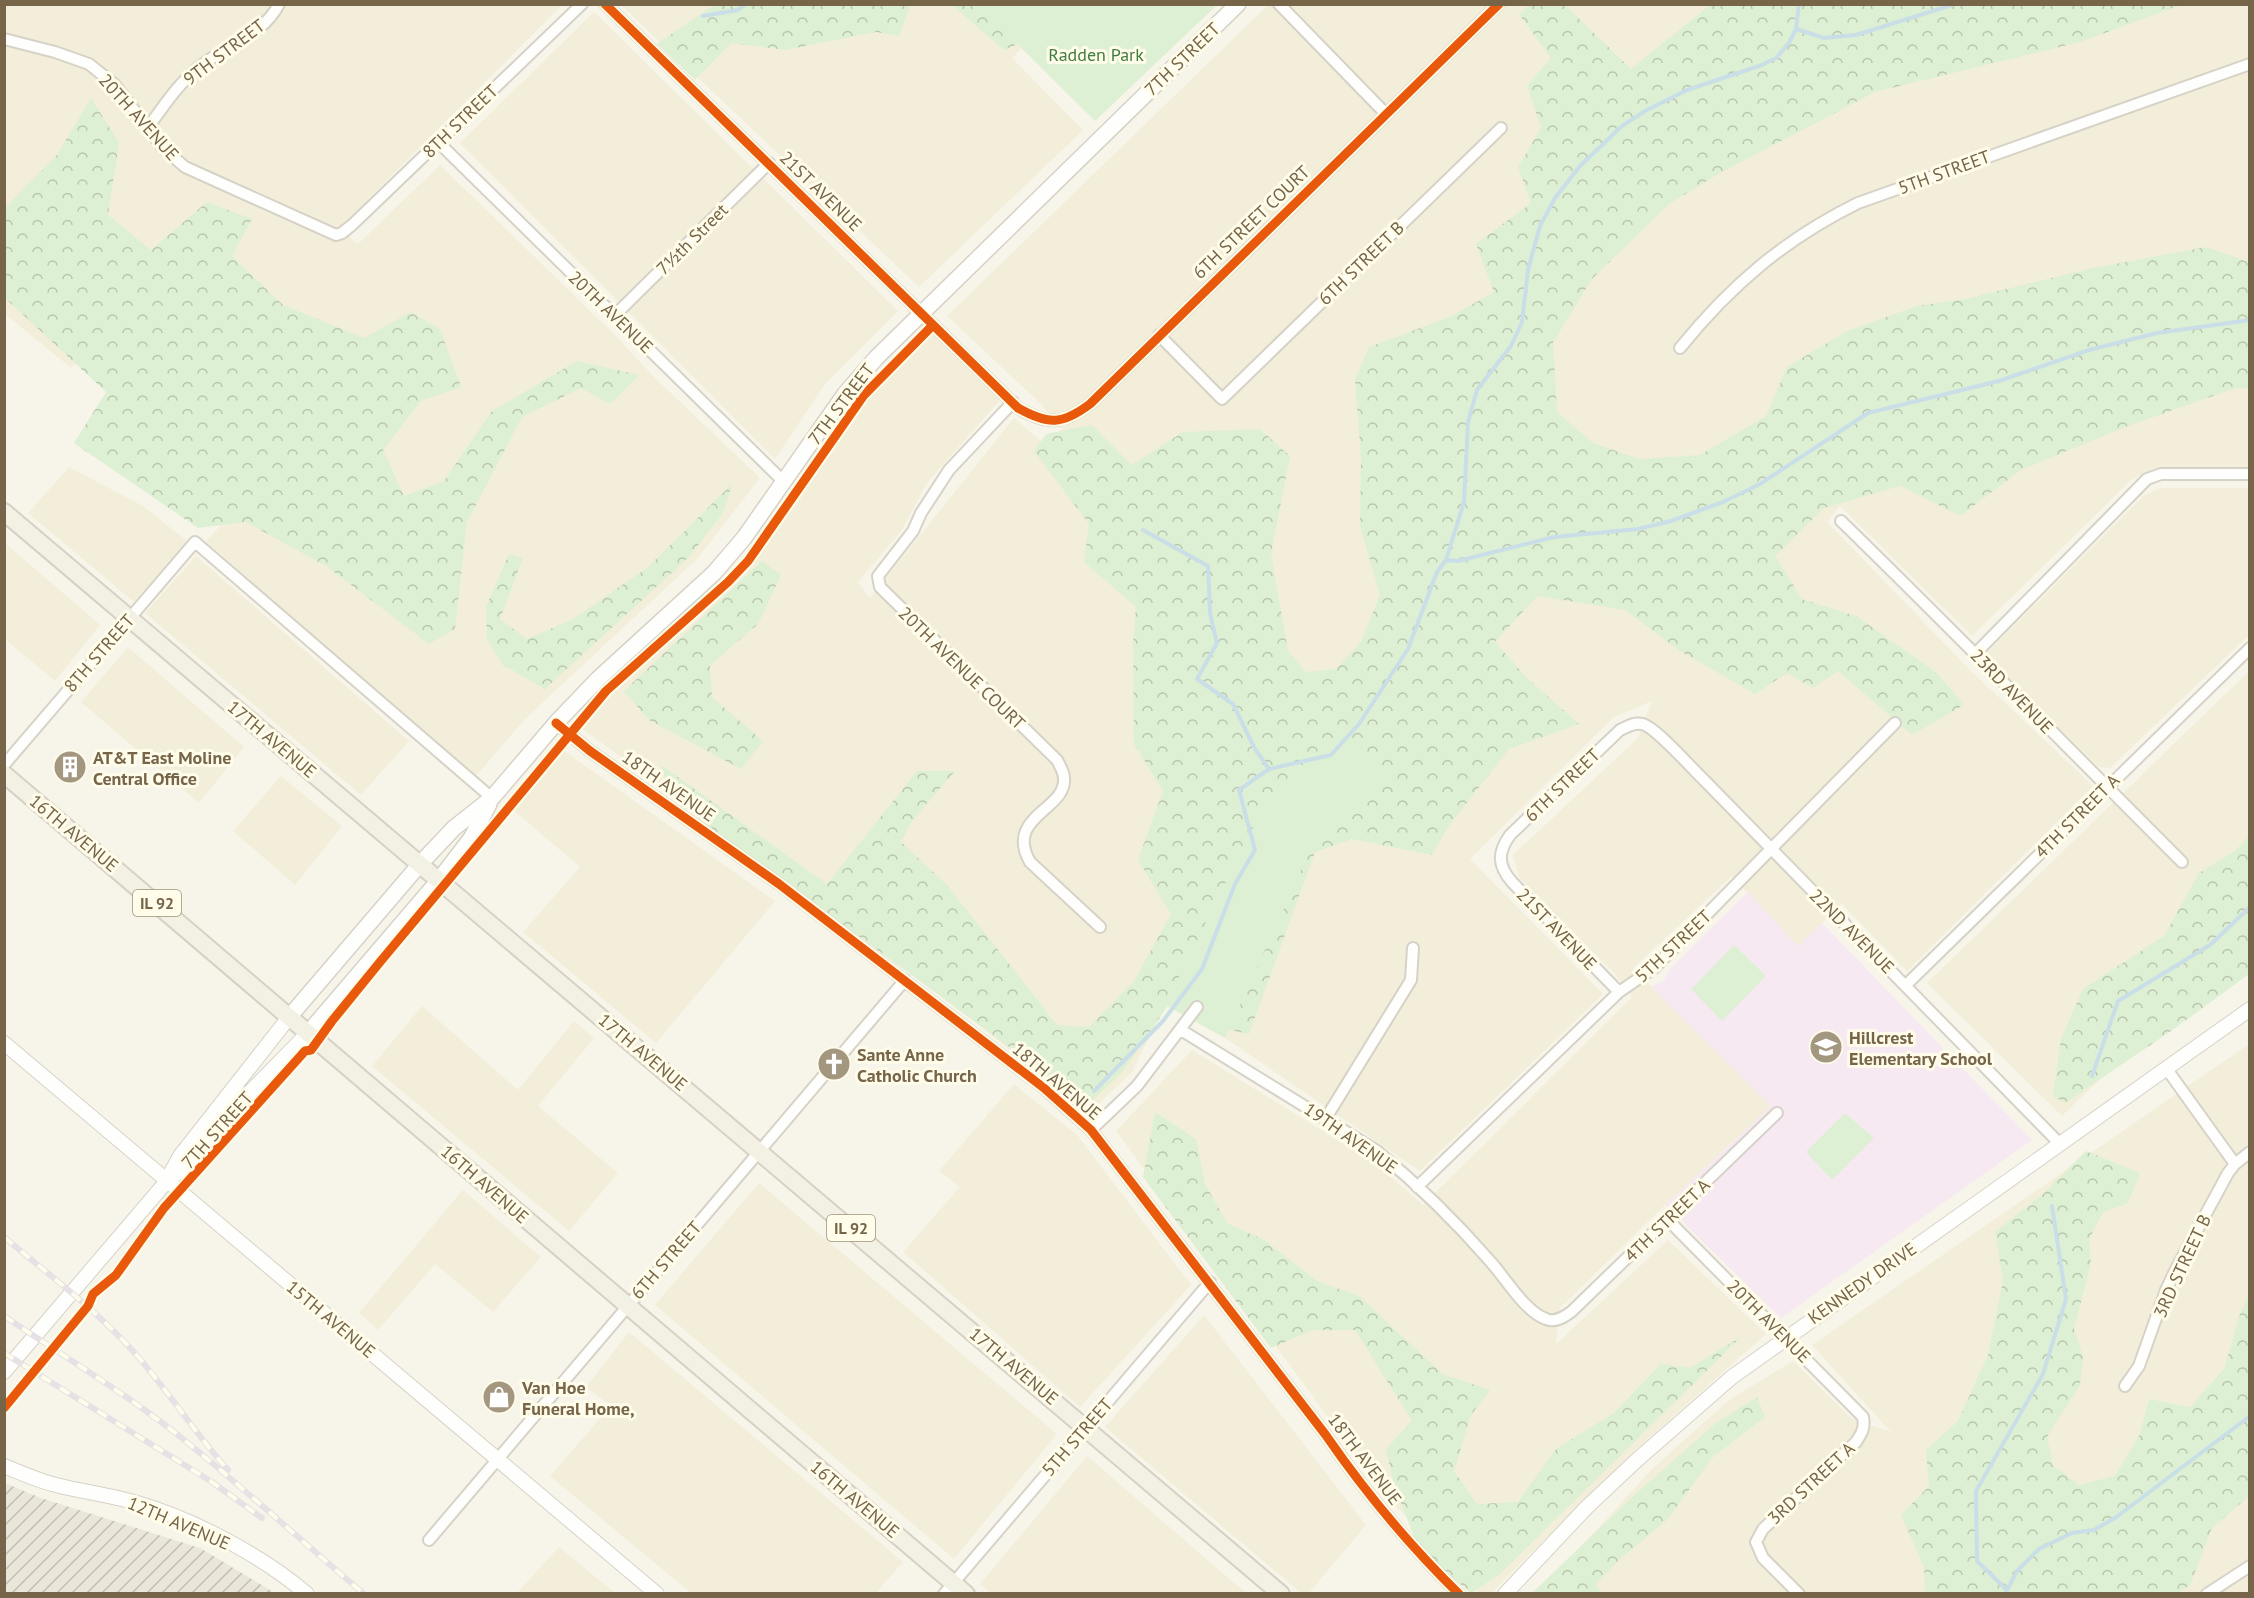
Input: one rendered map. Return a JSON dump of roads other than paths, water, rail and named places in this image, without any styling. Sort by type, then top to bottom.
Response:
[{"type":"main road","name":"7TH STREET","points":[[290,1016],[420,864],[454,828],[492,798],[556,723],[598,679],[714,573],[744,538],[845,394],[876,358],[1238,4]]},
{"type":"main road","name":"17TH AVENUE","points":[[4,512],[1281,1593]]},
{"type":"main road","name":"16TH AVENUE","points":[[4,774],[309,1032],[955,1590]]},
{"type":"main road","name":"7TH STREET","points":[[309,1032],[439,880],[472,837],[492,798]]},
{"type":"street","name":"9TH STREET","points":[[147,129],[181,83],[208,60],[267,22],[279,4]]},
{"type":"street","name":"8TH STREET","points":[[336,235],[352,225],[582,4]]},
{"type":"street","name":"21ST AVENUE","points":[[605,4],[1013,402]]},
{"type":"street","points":[[1279,4],[1386,114]]},
{"type":"street","name":"6TH STREET COURT","points":[[1013,402],[1036,418],[1047,421],[1072,416],[1090,404],[1499,4]]},
{"type":"street","name":"20TH AVENUE","points":[[4,39],[55,52],[89,64],[114,85],[163,148],[185,167],[336,235]]},
{"type":"street","name":"5TH STREET","points":[[1680,348],[1729,292],[1770,256],[1822,221],[1849,207],[2249,64]]},
{"type":"street","name":"6TH STREET B","points":[[1158,336],[1222,399],[1502,128]]},
{"type":"street","name":"20TH AVENUE","points":[[438,142],[784,482]]},
{"type":"street","name":"7½th Street","points":[[615,315],[769,163]]},
{"type":"street","name":"20TH AVENUE COURT","points":[[1013,402],[939,482],[913,531],[878,576],[879,584],[1057,760],[1064,778],[1063,787],[1058,796],[1027,827],[1024,852],[1030,862],[1100,927]]},
{"type":"street","points":[[1976,653],[2147,480],[2161,474],[2250,474]]},
{"type":"street","name":"23RD AVENUE","points":[[1841,521],[1976,653],[2040,721],[2182,862]]},
{"type":"street","name":"8TH STREET","points":[[4,765],[195,542],[492,798]]},
{"type":"street","name":"4TH STREET A","points":[[1906,986],[2250,648]]},
{"type":"street","name":"18TH AVENUE","points":[[556,723],[590,751],[779,884],[1044,1088],[1091,1130],[1210,1282],[1360,1484],[1414,1548],[1459,1593]]},
{"type":"street","name":"22ND AVENUE","points":[[1641,723],[1655,732],[2059,1143]]},
{"type":"street","name":"6TH STREET","points":[[1500,862],[1502,846],[1510,835],[1620,730],[1641,723]]},
{"type":"street","name":"5TH STREET","points":[[1418,1187],[1619,992],[1654,968],[1895,723]]},
{"type":"street","name":"21ST AVENUE","points":[[1500,862],[1505,874],[1512,882],[1619,992]]},
{"type":"street","points":[[1326,1118],[1411,980],[1413,948]]},
{"type":"street","name":"6TH STREET","points":[[429,1540],[905,980]]},
{"type":"street","points":[[1091,1130],[1137,1086],[1197,1007]]},
{"type":"street","name":"KENNEDY DRIVE","points":[[1505,1593],[1541,1553],[1638,1459],[1732,1377],[1785,1337],[2250,1009]]},
{"type":"street","name":"7TH STREET","points":[[167,1181],[180,1156],[290,1016]]},
{"type":"street","name":"19TH AVENUE","points":[[1181,1030],[1377,1151],[1418,1187],[1489,1260],[1522,1300],[1545,1319],[1551,1320]]},
{"type":"street","name":"7TH STREET","points":[[4,1372],[167,1181],[189,1164],[251,1091],[309,1032]]},
{"type":"street","name":"15TH AVENUE","points":[[4,1043],[657,1593]]},
{"type":"street","points":[[2166,1068],[2235,1164]]},
{"type":"street","name":"4TH STREET A","points":[[1551,1320],[1571,1312],[1778,1113]]},
{"type":"street","name":"3RD STREET B","points":[[2125,1386],[2139,1366],[2166,1290],[2181,1258],[2235,1164],[2250,1152]]},
{"type":"street","name":"20TH AVENUE","points":[[1668,1220],[1858,1410],[1865,1425]]},
{"type":"street","name":"5TH STREET","points":[[955,1590],[1086,1427],[1210,1282]]},
{"type":"street","name":"3RD STREET A","points":[[1799,1593],[1763,1558],[1756,1542],[1763,1528],[1856,1442],[1865,1425]]},
{"type":"street","name":"12TH AVENUE","points":[[4,1466],[57,1486],[109,1495],[165,1513],[240,1548],[307,1593]]},
{"type":"street","points":[[2207,1593],[2250,1566]]},
{"type":"waterway","points":[[703,16],[738,10],[746,4]]},
{"type":"waterway","points":[[1094,1091],[1163,1021],[1202,969],[1235,884],[1255,850],[1239,790],[1269,769],[1331,755],[1359,724],[1408,649],[1437,572],[1446,560],[1464,502],[1468,422],[1477,390],[1511,346],[1522,322],[1528,270],[1540,226],[1555,198],[1580,166],[1622,126],[1645,111],[1687,90],[1762,65],[1776,58],[1789,43],[1796,29],[1799,4]]},
{"type":"waterway","points":[[1796,29],[1824,38],[1856,35],[1955,4]]},
{"type":"waterway","points":[[1446,560],[1458,561],[1554,537],[1638,529],[1671,521],[1723,502],[1760,484],[1868,413],[1999,381],[2089,350],[2157,333],[2250,320]]},
{"type":"waterway","points":[[1143,530],[1208,566],[1210,613],[1217,643],[1197,679],[1233,704],[1255,749],[1269,769]]},
{"type":"waterway","points":[[2092,1076],[2118,1001],[2210,945],[2250,907]]},
{"type":"waterway","points":[[2007,1590],[1977,1561],[1976,1491],[2043,1374],[2066,1299],[2052,1206]]},
{"type":"waterway","points":[[2005,1594],[2017,1571],[2039,1549],[2072,1533],[2094,1530],[2115,1518],[2250,1416]]},
{"type":"railway","points":[[4,1237],[118,1335],[145,1365],[228,1470]]},
{"type":"railway","points":[[4,1316],[121,1393],[166,1426],[233,1480],[364,1594]]},
{"type":"railway","points":[[4,1353],[212,1482],[262,1518]]},
{"type":"place","name":"AT&T East Moline Central Office","points":[[70,767]]},
{"type":"place","name":"Hillcrest Elementary School","points":[[1826,1047]]},
{"type":"place","name":"Sante Anne Catholic Church","points":[[834,1064]]},
{"type":"place","name":"Van Hoe Funeral Home,","points":[[499,1397]]},
{"type":"park label","name":"Radden Park","points":[[1096,54]]}]
